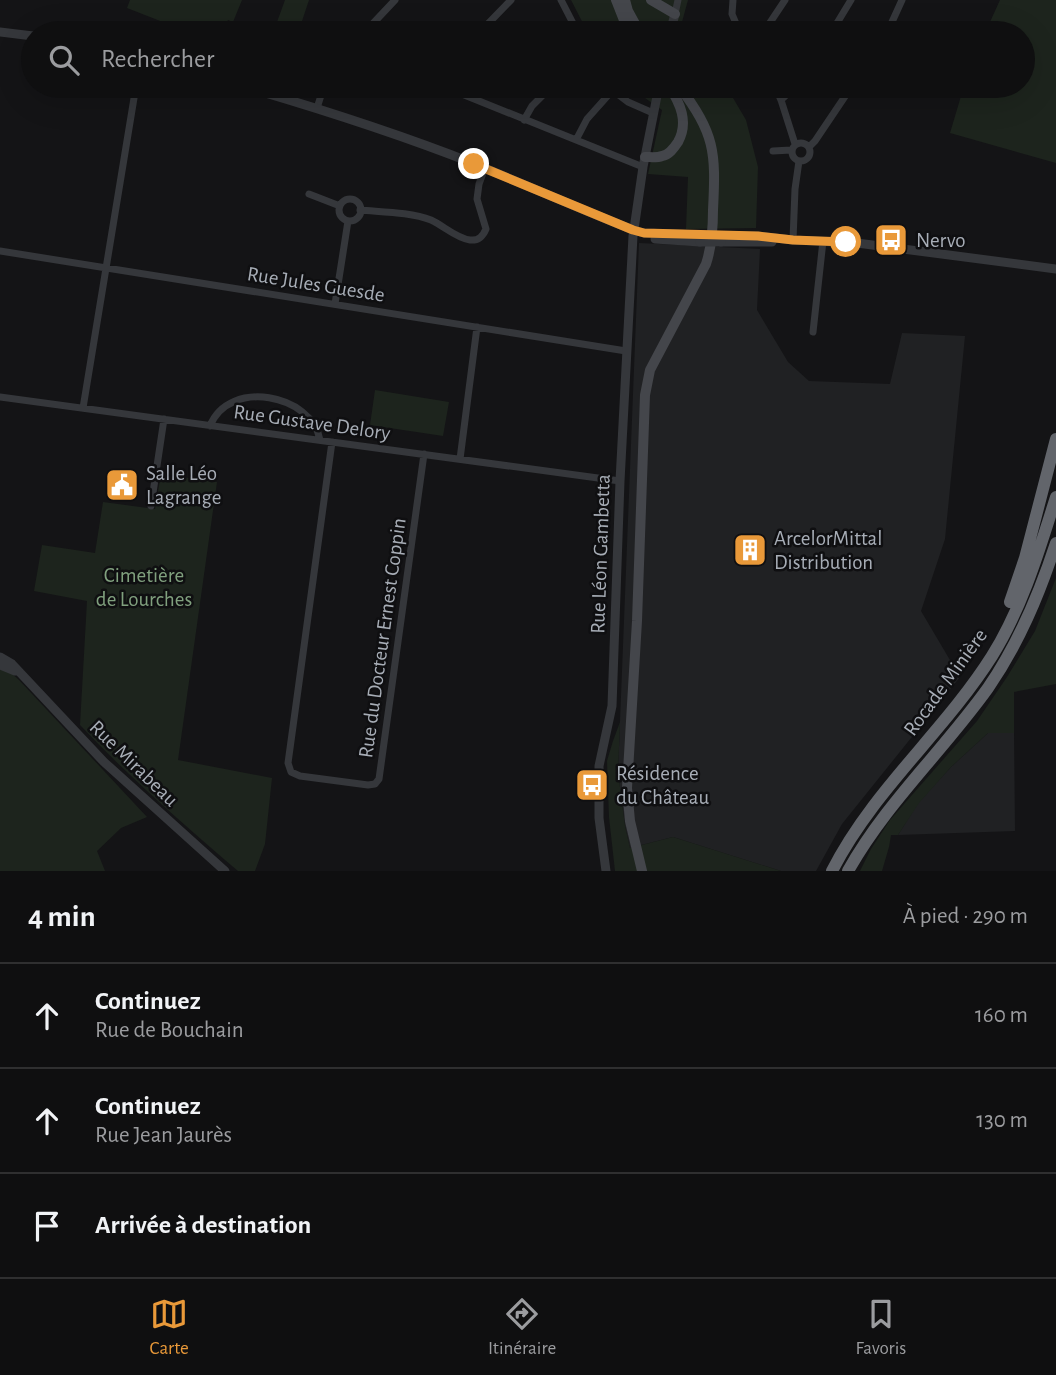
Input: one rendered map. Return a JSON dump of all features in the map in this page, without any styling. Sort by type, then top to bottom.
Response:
[{"type":"highway","points":[[963,696],[1015,591],[1056,439]]},
{"type":"highway","name":"Rocade Minière","points":[[832,871],[855,832],[886,789],[963,696],[993,655],[1017,608],[1056,497]]},
{"type":"highway","name":"Rocade Minière","points":[[851,866],[884,816],[969,712],[1009,655],[1039,594],[1056,543]]},
{"type":"main road","points":[[616,0],[623,21]]},
{"type":"main road","points":[[625,0],[633,21]]},
{"type":"main road","points":[[651,0],[675,13]]},
{"type":"main road","points":[[644,162],[669,153],[683,132],[682,110],[675,98]]},
{"type":"main road","points":[[642,871],[630,821],[627,788],[645,395],[650,370],[706,264],[713,227],[713,150],[705,124],[687,98]]},
{"type":"main road","points":[[637,850],[649,871]]},
{"type":"street","points":[[375,21],[396,0]]},
{"type":"street","points":[[491,21],[511,0]]},
{"type":"street","points":[[561,0],[572,21]]},
{"type":"street","points":[[673,21],[678,0]]},
{"type":"street","points":[[733,0],[732,15],[735,21]]},
{"type":"street","points":[[771,21],[785,0]]},
{"type":"street","points":[[838,21],[851,0]]},
{"type":"street","points":[[892,21],[902,0]]},
{"type":"street","points":[[0,32],[21,35]]},
{"type":"street","points":[[83,408],[134,98]]},
{"type":"street","points":[[283,98],[423,144],[485,168],[598,221],[633,233],[721,239],[758,236],[823,241],[890,247],[1053,269]]},
{"type":"street","points":[[317,108],[320,98]]},
{"type":"street","points":[[471,98],[576,140],[644,162]]},
{"type":"street","points":[[524,120],[540,98]]},
{"type":"street","points":[[576,140],[602,98]]},
{"type":"street","points":[[623,98],[653,113]]},
{"type":"street","name":"Rue Léon Gambetta","points":[[607,871],[599,811],[600,755],[611,706],[633,233],[656,98]]},
{"type":"street","points":[[781,100],[793,147],[793,158],[799,161],[806,160],[809,156],[809,147],[844,98]]},
{"type":"street","points":[[773,151],[803,142],[809,147]]},
{"type":"street","points":[[793,240],[799,161]]},
{"type":"street","points":[[360,210],[421,217],[460,237],[477,239],[486,229],[477,194],[485,168]]},
{"type":"street","points":[[309,194],[340,206]]},
{"type":"street","points":[[352,200],[359,204],[360,210],[356,219],[348,221],[340,215],[340,206],[345,201],[352,200]]},
{"type":"street","points":[[335,304],[348,221]]},
{"type":"street","points":[[813,332],[823,241]]},
{"type":"street","name":"Rue Jules Guesde","points":[[0,251],[626,351]]},
{"type":"street","points":[[460,459],[477,327]]},
{"type":"street","name":"Rue Gustave Delory","points":[[0,397],[620,481]]},
{"type":"street","points":[[210,426],[217,414],[233,401],[268,397],[286,402],[300,411],[317,429],[320,440]]},
{"type":"street","points":[[151,506],[164,419]]},
{"type":"street","name":"Rue du Docteur Ernest Coppin","points":[[332,442],[288,763],[293,774],[313,778],[368,785],[375,784],[379,779],[424,454]]},
{"type":"street","name":"Rue Mirabeau","points":[[0,657],[12,664],[104,762],[225,871]]},
{"type":"street","name":"Rue Mirabeau","points":[[0,665],[23,676]]},
{"type":"shaded area","points":[[639,243],[760,249],[757,310],[788,362],[809,381],[890,384],[902,333],[965,336],[945,539],[921,611],[960,677],[842,824],[816,871],[781,871],[673,837],[630,848],[618,772]]},
{"type":"shaded area","points":[[988,733],[1014,733],[1015,831],[898,835],[918,803],[951,767]]},
{"type":"green space","points":[[130,0],[242,0],[233,21],[160,21],[127,8]]},
{"type":"green space","points":[[285,0],[309,0],[302,21],[277,21]]},
{"type":"green space","points":[[571,0],[688,0],[682,21],[582,21]]},
{"type":"green space","points":[[1000,0],[1056,0],[1056,163],[950,133],[960,98],[1035,98],[1035,21],[990,21]]},
{"type":"green space","points":[[645,98],[733,98],[746,120],[758,167],[756,228],[686,229],[688,177],[648,174],[662,110]]},
{"type":"green space","points":[[375,390],[449,402],[443,436],[370,425]]},
{"type":"green space","name":"Cimetière de Lourches","points":[[161,474],[217,482],[178,760],[272,778],[265,844],[255,871],[238,871],[137,782],[80,725],[87,601],[34,591],[42,545],[95,553],[103,502],[155,509]]},
{"type":"green space","points":[[1056,578],[1056,684],[1014,692],[1014,733],[988,733],[951,767],[919,803],[898,835],[891,835],[882,871],[860,871],[890,820],[977,721],[1007,677],[1035,631]]},
{"type":"green space","points":[[0,663],[147,817],[121,828],[97,851],[105,871],[0,871]]},
{"type":"green space","points":[[620,722],[618,772],[630,848],[673,837],[781,871],[615,871],[607,761]]},
{"type":"place","name":"Nervo","points":[[891,240]]},
{"type":"place","name":"Salle Léo Lagrange","points":[[122,485]]},
{"type":"place","name":"ArcelorMittal Distribution","points":[[750,550]]},
{"type":"place","name":"Résidence du Château","points":[[592,785]]},
{"type":"route","points":[[474,164],[644,233],[846,242]]}]
